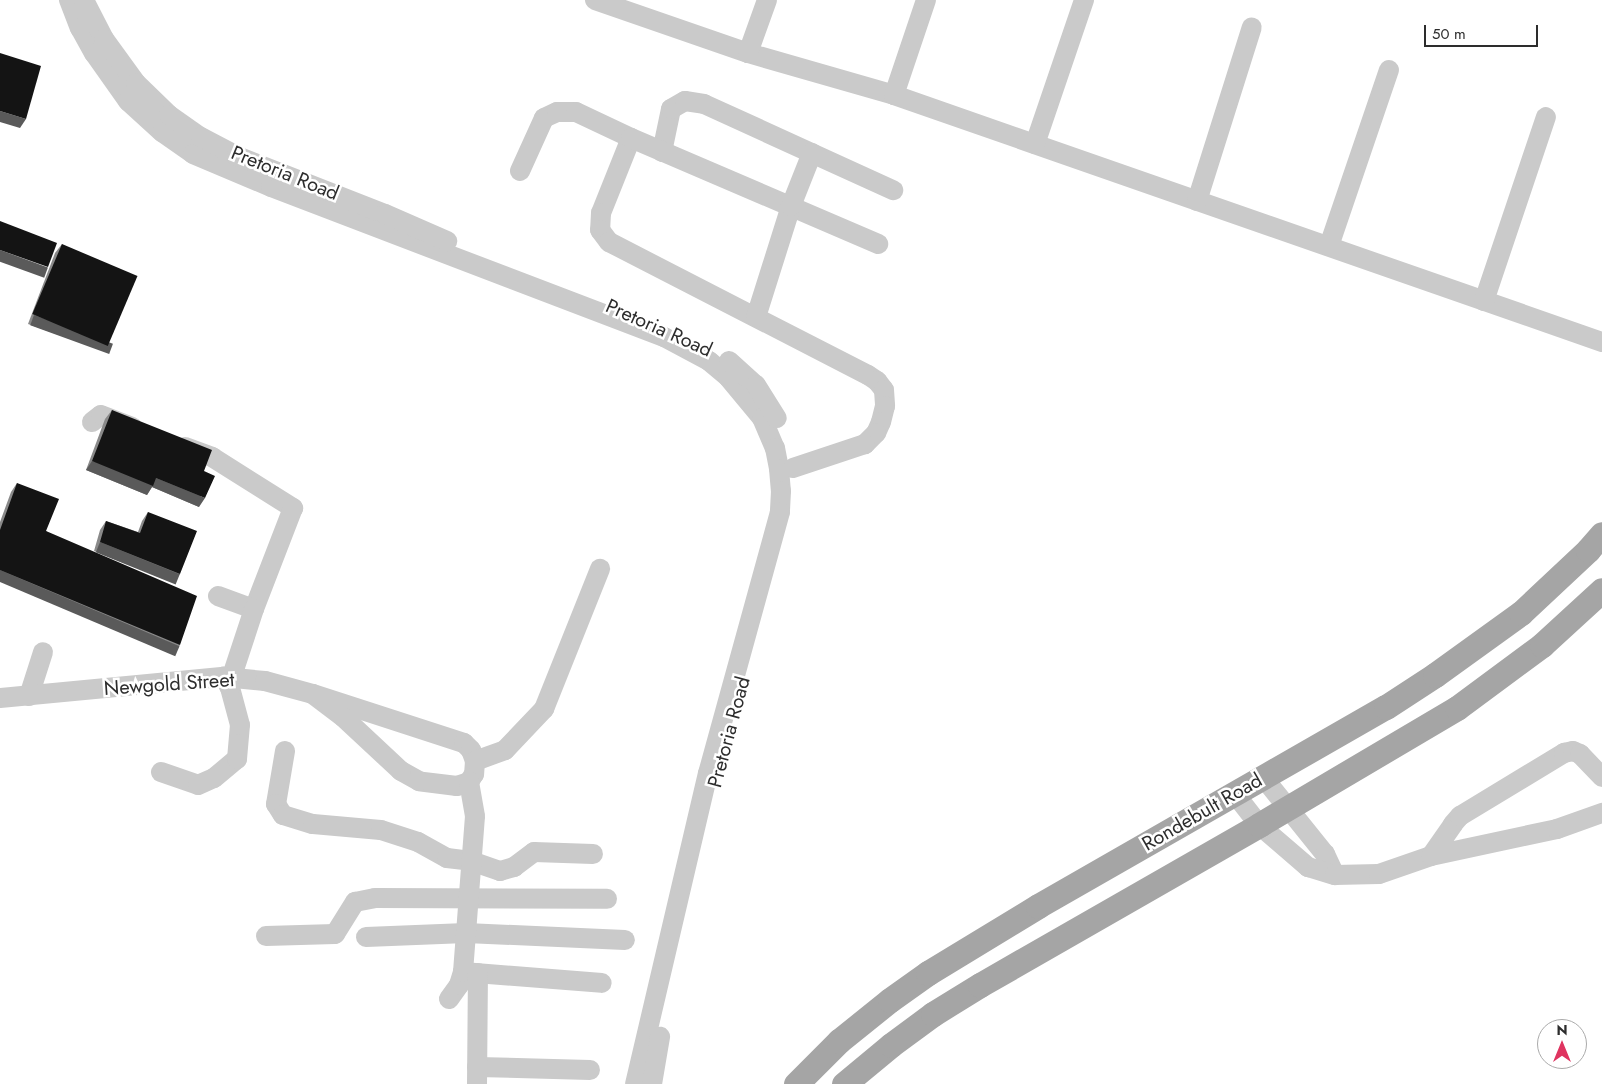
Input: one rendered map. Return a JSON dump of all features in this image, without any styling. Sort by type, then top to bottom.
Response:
[{"type":"main road","name":"Rondebult Road","points":[[796,1084],[839,1041],[890,1000],[928,973],[1038,906],[1386,707],[1435,675],[1521,613],[1588,550],[1602,534]]},
{"type":"main road","name":"Rondebult Road","points":[[844,1084],[891,1045],[972,990],[1259,825],[1457,708],[1542,645],[1602,590]]},
{"type":"street","name":"Pretoria Road","points":[[68,0],[80,28],[94,53],[128,102],[162,132],[193,154],[212,153],[237,156],[385,214],[474,253],[686,335],[731,362],[756,385],[775,413],[781,446],[782,491],[780,512],[760,591],[720,726],[659,1013]]},
{"type":"street","name":"Pretoria Road","points":[[84,0],[104,38],[136,83],[212,153]]},
{"type":"street","points":[[595,0],[635,7],[748,53],[894,95],[1602,342]]},
{"type":"street","points":[[748,53],[767,0]]},
{"type":"street","points":[[894,95],[926,0]]},
{"type":"street","points":[[1035,144],[1084,0]]},
{"type":"street","points":[[1198,201],[1252,27]]},
{"type":"street","points":[[1329,246],[1389,70]]},
{"type":"street","points":[[662,152],[671,109],[685,101],[704,104],[893,190]]},
{"type":"street","points":[[520,171],[544,118],[558,112],[576,112],[662,152],[878,244]]},
{"type":"street","points":[[1484,301],[1546,117]]},
{"type":"street","points":[[631,138],[602,213],[600,230],[609,242],[868,374],[878,381],[884,390],[885,406],[881,422],[876,433],[865,444],[793,468]]},
{"type":"street","points":[[756,317],[791,206],[812,153]]},
{"type":"street","points":[[92,422],[101,414],[147,432]]},
{"type":"street","points":[[161,772],[198,785],[214,778],[237,759],[240,725],[228,677],[293,508],[212,457],[166,439]]},
{"type":"street","name":"Pretoria Road","points":[[696,846],[732,715],[781,566],[789,533],[795,503],[793,468],[781,446]]},
{"type":"street","points":[[313,694],[343,717],[400,770],[420,781],[437,784],[457,786],[469,782],[474,774],[475,761],[504,750],[544,709],[600,569]]},
{"type":"street","points":[[218,596],[254,610]]},
{"type":"street","points":[[29,696],[43,652]]},
{"type":"street","name":"Newgold Street","points":[[0,698],[228,677],[265,681],[450,737],[468,746],[475,761]]},
{"type":"street","points":[[285,751],[276,804],[283,815],[313,824],[381,830],[418,842],[447,858],[471,860],[500,871],[514,867],[534,852],[594,854]]},
{"type":"street","points":[[1431,856],[1452,824],[1460,816],[1564,753],[1573,751],[1580,754],[1602,778]]},
{"type":"street","points":[[1263,777],[1326,854],[1335,876]]},
{"type":"street","points":[[469,782],[475,816],[466,933],[477,1076],[590,1070]]},
{"type":"street","points":[[1235,794],[1259,825],[1308,867],[1335,876],[1379,874],[1431,856],[1556,829],[1602,813]]},
{"type":"street","points":[[266,936],[335,934],[355,902],[374,898],[607,900]]},
{"type":"street","points":[[366,937],[466,933],[625,940]]},
{"type":"street","points":[[470,972],[602,983]]},
{"type":"street","points":[[449,999],[470,972]]},
{"type":"street","points":[[635,1084],[659,1013]]},
{"type":"street","points":[[652,1084],[659,1013]]},
{"type":"building","points":[[0,53],[41,66],[26,119],[0,111]]},
{"type":"building","points":[[0,221],[57,243],[48,267],[0,250]]},
{"type":"building","points":[[62,244],[137,276],[108,346],[32,314]]},
{"type":"building","points":[[112,410],[212,450],[204,471],[215,476],[205,498],[156,478],[153,486],[92,461]]},
{"type":"building","points":[[17,483],[59,499],[46,531],[197,596],[180,645],[0,570],[0,530]]},
{"type":"building","points":[[148,512],[197,531],[180,574],[100,542],[106,521],[140,533]]}]
